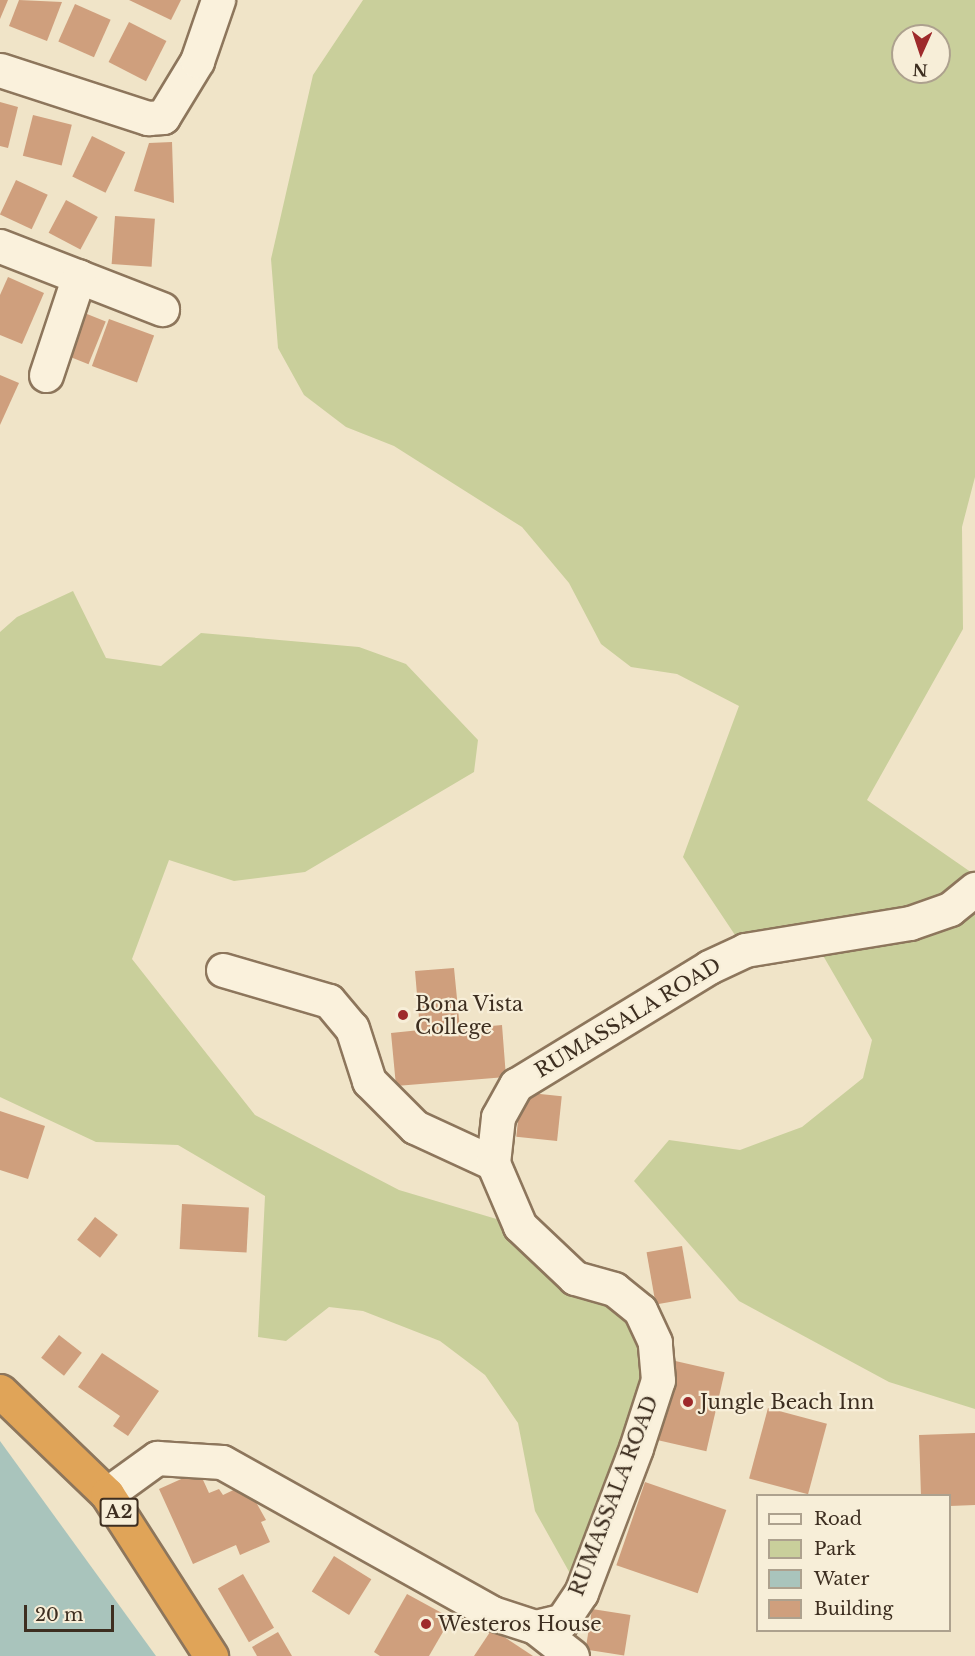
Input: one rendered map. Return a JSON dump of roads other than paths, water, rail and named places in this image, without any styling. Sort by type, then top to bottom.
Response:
[{"type":"highway","name":"A2","points":[[0,1391],[107,1494],[211,1656]]},
{"type":"street","points":[[0,70],[148,118],[163,117],[197,61],[218,0]]},
{"type":"street","points":[[0,246],[162,309]]},
{"type":"street","points":[[46,375],[79,276]]},
{"type":"street","name":"RUMASSALA ROAD","points":[[535,1627],[562,1621],[581,1593],[658,1380],[655,1342],[640,1310],[615,1289],[575,1278],[519,1226],[493,1163],[498,1117],[516,1085],[709,967],[745,950],[910,922],[950,909],[975,889]]},
{"type":"street","points":[[224,970],[329,1001],[352,1028],[369,1081],[415,1127],[493,1163]]},
{"type":"street","points":[[107,1494],[157,1458],[222,1462],[492,1613],[535,1627],[572,1656]]},
{"type":"water","points":[[0,1441],[156,1656],[0,1656]]},
{"type":"place","name":"Bona Vista College","points":[[403,1015]]},
{"type":"place","name":"Jungle Beach Inn","points":[[688,1402]]},
{"type":"place","name":"Westeros House","points":[[426,1624]]}]
